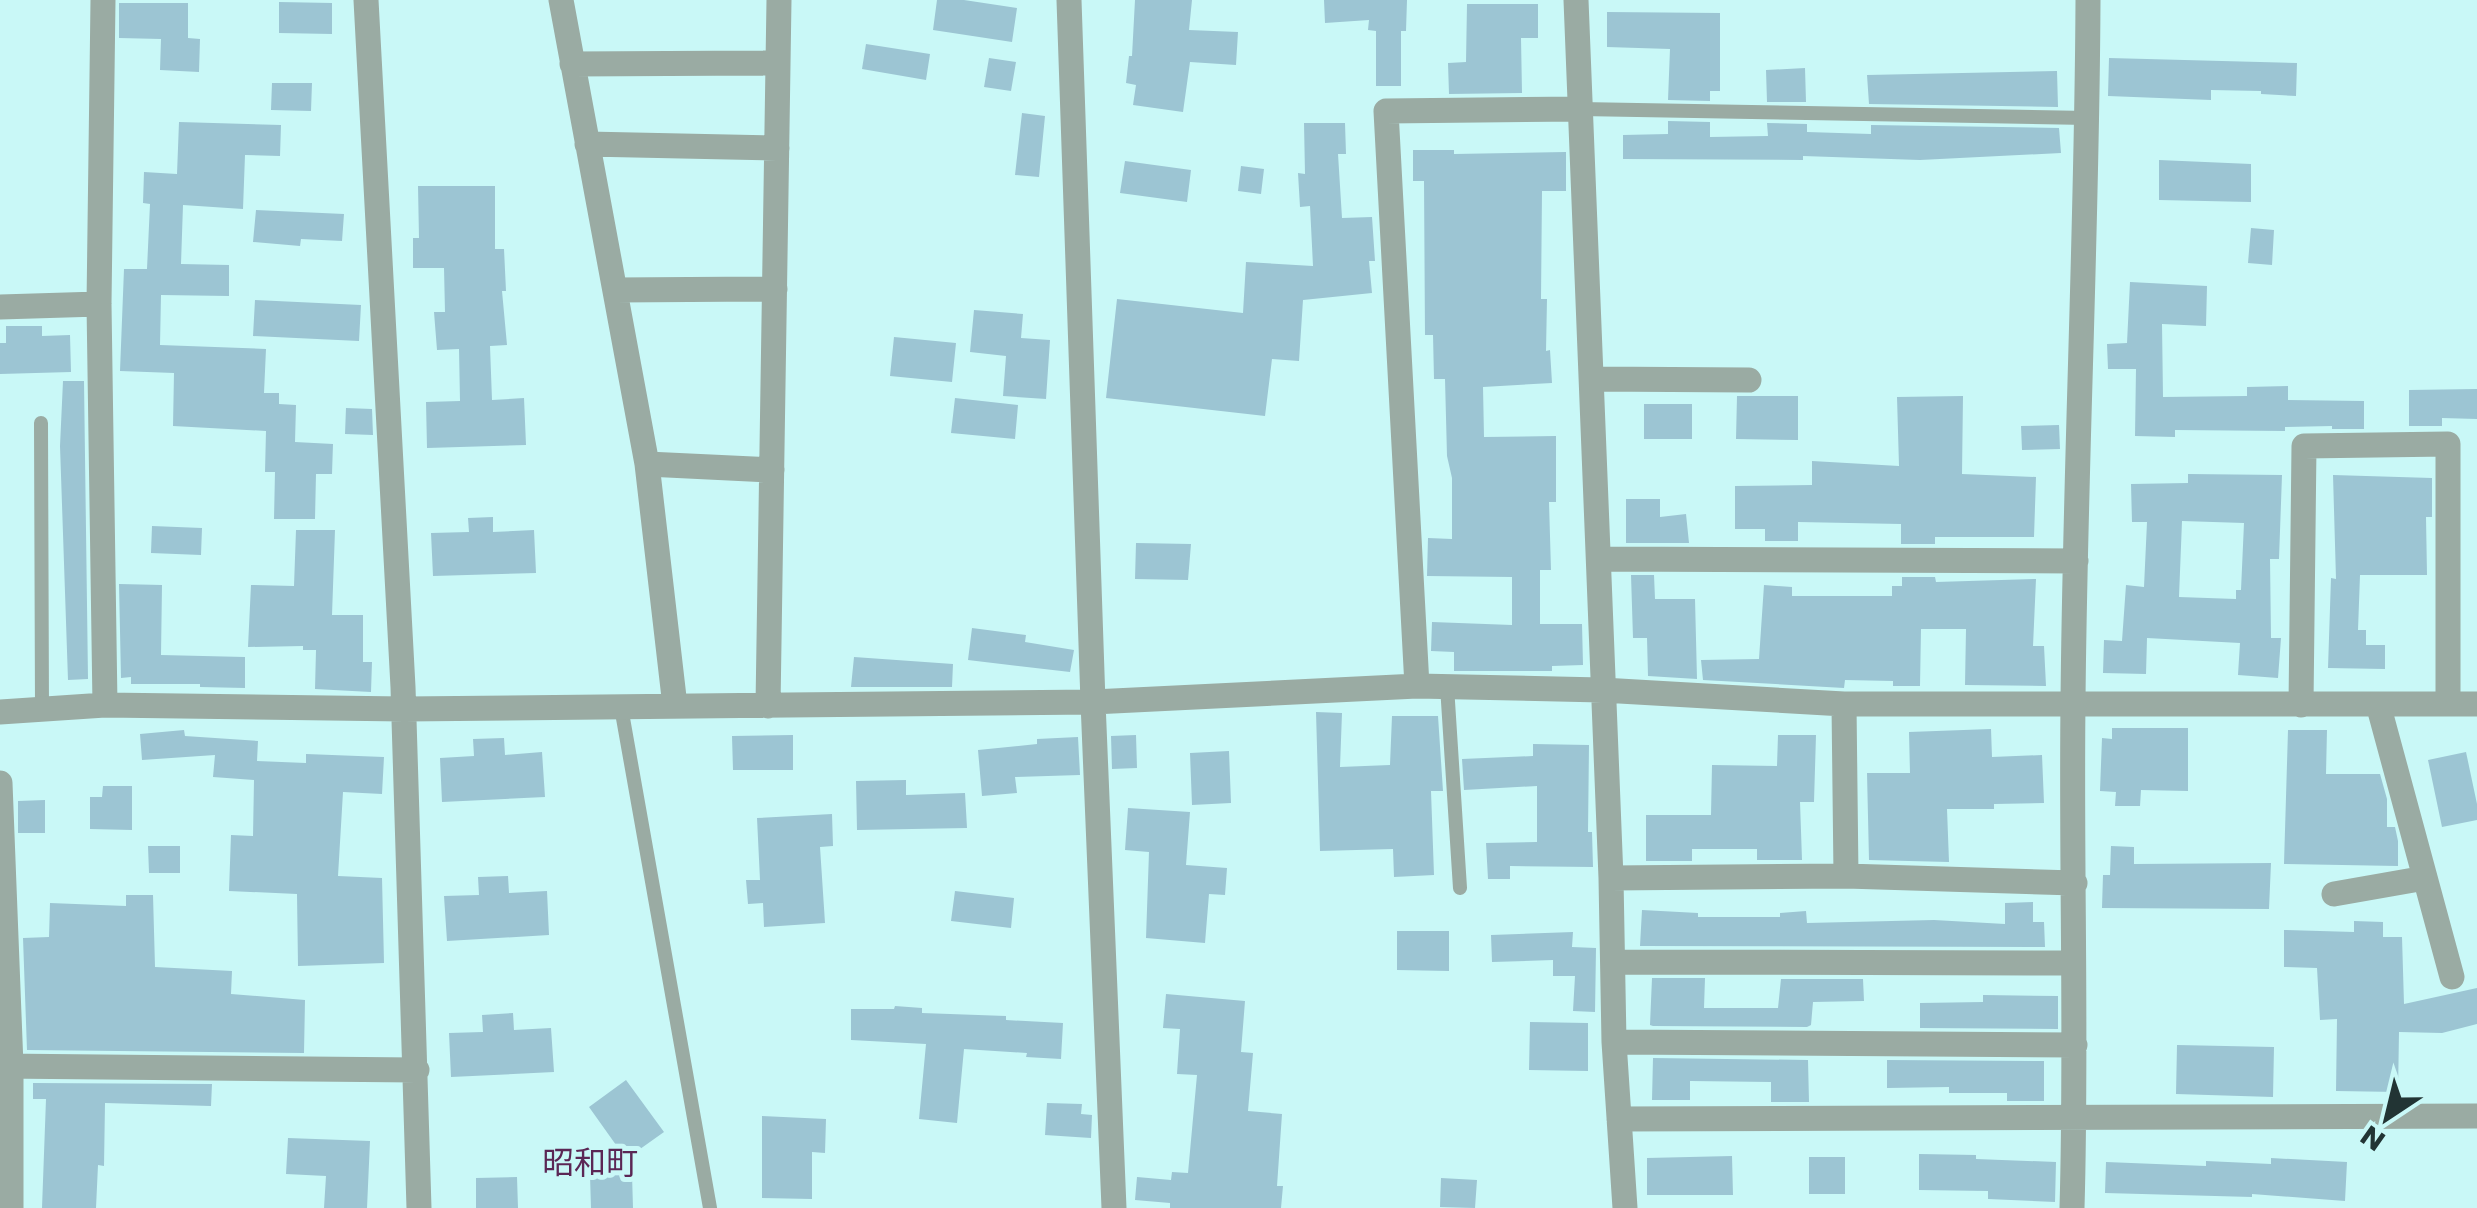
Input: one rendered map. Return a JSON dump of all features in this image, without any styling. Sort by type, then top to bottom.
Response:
[{"type":"street","points":[[103,0],[99,304],[105,705]]},
{"type":"street","points":[[366,0],[404,710],[419,1208]]},
{"type":"street","points":[[560,0],[647,464],[674,706]]},
{"type":"street","points":[[768,706],[779,0]]},
{"type":"street","points":[[1069,0],[1114,1208]]},
{"type":"street","points":[[1576,0],[1612,878],[1614,1042],[1625,1208]]},
{"type":"street","points":[[2072,1208],[2072,705],[2088,0]]},
{"type":"street","points":[[572,64],[778,63]]},
{"type":"street","points":[[1417,686],[1386,111],[1580,110]]},
{"type":"street","points":[[588,144],[777,148]]},
{"type":"street","points":[[615,290],[775,289]]},
{"type":"street","points":[[0,308],[99,304]]},
{"type":"street","points":[[1592,380],[1749,380]]},
{"type":"street","points":[[2301,704],[2304,446],[2448,444],[2448,704]]},
{"type":"street","points":[[647,464],[772,470]]},
{"type":"street","points":[[1600,558],[2076,561]]},
{"type":"street","points":[[0,712],[105,705],[404,710],[1093,702],[1417,686],[1602,690],[1844,704],[2477,704]]},
{"type":"street","points":[[1844,704],[1846,876]]},
{"type":"street","points":[[2378,704],[2452,977]]},
{"type":"street","points":[[0,783],[10,1208]]},
{"type":"street","points":[[1612,878],[1846,876],[2075,883]]},
{"type":"street","points":[[2334,894],[2425,878]]},
{"type":"street","points":[[1613,962],[2071,963]]},
{"type":"street","points":[[1614,1042],[2075,1045]]},
{"type":"street","points":[[6,1066],[417,1070]]},
{"type":"street","points":[[1620,1119],[2477,1116]]},
{"type":"lane","points":[[1580,110],[2088,118]]},
{"type":"lane","points":[[41,423],[42,709]]},
{"type":"lane","points":[[1447,686],[1460,888]]},
{"type":"lane","points":[[621,707],[710,1208]]},
{"type":"building","points":[[937,0],[1017,8],[1012,42],[933,30]]},
{"type":"building","points":[[1135,0],[1192,0],[1189,30],[1238,32],[1236,65],[1190,62],[1183,112],[1133,105],[1136,85],[1126,83],[1132,56]]},
{"type":"building","points":[[1324,0],[1407,0],[1406,31],[1401,31],[1401,86],[1376,86],[1376,31],[1368,30],[1369,20],[1325,23]]},
{"type":"building","points":[[279,2],[332,3],[332,34],[279,33]]},
{"type":"building","points":[[119,3],[188,3],[188,38],[200,39],[199,72],[160,70],[161,39],[119,38]]},
{"type":"building","points":[[1467,4],[1538,4],[1538,38],[1521,38],[1522,93],[1449,94],[1448,63],[1466,62]]},
{"type":"building","points":[[1607,12],[1720,13],[1720,91],[1710,91],[1710,101],[1668,100],[1670,49],[1607,47]]},
{"type":"building","points":[[866,44],[930,54],[926,80],[862,69]]},
{"type":"building","points":[[989,58],[1016,62],[1011,91],[984,87]]},
{"type":"building","points":[[2109,58],[2297,63],[2296,96],[2211,90],[2211,100],[2108,96]]},
{"type":"building","points":[[1805,68],[1806,102],[1767,102],[1766,70]]},
{"type":"building","points":[[2057,71],[2058,107],[1869,104],[1867,75]]},
{"type":"building","points":[[272,83],[312,83],[311,111],[271,110]]},
{"type":"building","points":[[1022,113],[1045,116],[1039,177],[1015,175]]},
{"type":"building","points":[[1668,121],[1710,122],[1710,137],[1768,136],[1767,123],[1807,124],[1807,132],[1871,134],[1871,125],[2059,128],[2061,153],[1920,160],[1803,156],[1803,160],[1623,159],[1623,135],[1668,134]]},
{"type":"building","points":[[179,122],[281,125],[280,156],[245,155],[243,209],[183,205],[181,264],[229,265],[229,296],[161,295],[160,345],[266,349],[264,393],[279,393],[279,404],[296,405],[295,442],[333,444],[332,474],[316,474],[315,519],[274,519],[275,472],[265,472],[266,431],[173,426],[174,373],[120,371],[124,269],[147,269],[150,204],[143,203],[144,172],[177,174]]},
{"type":"building","points":[[1304,123],[1345,123],[1346,154],[1338,154],[1342,218],[1372,217],[1372,293],[1303,300],[1299,361],[1272,359],[1265,416],[1106,398],[1117,299],[1243,313],[1246,262],[1313,266],[1310,206],[1300,207],[1298,173],[1305,174]]},
{"type":"building","points":[[1413,150],[1454,150],[1454,154],[1566,152],[1566,191],[1542,191],[1541,299],[1547,299],[1546,351],[1550,350],[1552,383],[1483,387],[1484,437],[1556,436],[1556,502],[1549,502],[1551,570],[1540,570],[1540,624],[1582,624],[1583,665],[1552,666],[1552,671],[1454,671],[1454,652],[1431,651],[1432,622],[1512,625],[1512,577],[1427,576],[1428,538],[1452,539],[1452,478],[1447,456],[1445,379],[1434,379],[1433,335],[1425,335],[1424,181],[1413,181]]},
{"type":"building","points":[[2159,160],[2251,164],[2251,202],[2159,200]]},
{"type":"building","points":[[1125,161],[1191,170],[1187,202],[1120,193]]},
{"type":"building","points":[[1241,166],[1264,169],[1261,194],[1238,191]]},
{"type":"building","points":[[418,186],[495,186],[495,249],[504,249],[506,291],[502,291],[507,345],[490,346],[492,400],[524,398],[526,445],[427,448],[426,402],[460,401],[459,349],[437,350],[434,312],[445,312],[444,268],[413,268],[413,238],[419,238]]},
{"type":"building","points":[[256,210],[344,214],[342,241],[301,239],[300,246],[253,242]]},
{"type":"building","points":[[2251,228],[2274,230],[2272,265],[2248,263]]},
{"type":"building","points":[[2130,282],[2207,286],[2206,326],[2162,324],[2163,397],[2247,396],[2247,387],[2288,386],[2288,400],[2364,401],[2364,429],[2332,426],[2285,427],[2285,431],[2175,430],[2175,437],[2135,436],[2136,369],[2108,369],[2107,344],[2127,343]]},
{"type":"building","points":[[255,300],[361,305],[359,341],[253,336]]},
{"type":"building","points":[[974,310],[1023,314],[1021,338],[1050,340],[1046,399],[1003,396],[1006,356],[970,352]]},
{"type":"building","points":[[6,326],[42,326],[42,336],[70,335],[71,372],[0,374],[0,343],[6,343]]},
{"type":"building","points":[[894,337],[956,343],[952,382],[890,376]]},
{"type":"building","points":[[63,381],[84,381],[88,679],[68,680],[60,446]]},
{"type":"building","points":[[2477,389],[2477,419],[2442,418],[2442,426],[2409,426],[2409,390]]},
{"type":"building","points":[[1737,396],[1798,396],[1798,440],[1736,439]]},
{"type":"building","points":[[1963,396],[1962,474],[2036,477],[2034,537],[1935,537],[1935,544],[1901,544],[1901,524],[1798,522],[1798,541],[1765,541],[1765,529],[1735,529],[1735,486],[1812,485],[1812,461],[1899,466],[1897,397]]},
{"type":"building","points":[[955,398],[1018,405],[1015,439],[951,433]]},
{"type":"building","points":[[1644,404],[1692,404],[1692,439],[1644,439]]},
{"type":"building","points":[[346,408],[372,409],[373,435],[345,434]]},
{"type":"building","points":[[2059,425],[2060,449],[2022,450],[2021,426]]},
{"type":"building","points":[[2188,474],[2282,475],[2279,559],[2270,559],[2271,638],[2281,638],[2278,678],[2238,675],[2240,643],[2147,638],[2146,674],[2103,673],[2104,640],[2122,641],[2126,585],[2144,587],[2147,522],[2132,522],[2131,484],[2188,483]],"holes":[[[2182,521],[2244,523],[2241,590],[2236,590],[2236,599],[2179,597]]]},
{"type":"building","points":[[2333,475],[2432,478],[2432,517],[2426,517],[2427,575],[2360,575],[2358,630],[2366,630],[2366,645],[2385,645],[2385,669],[2328,668],[2331,578],[2336,579]]},
{"type":"building","points":[[1626,499],[1660,499],[1660,517],[1686,514],[1689,543],[1626,543]]},
{"type":"building","points":[[493,517],[493,532],[534,530],[536,573],[433,576],[431,533],[469,532],[468,518]]},
{"type":"building","points":[[152,526],[202,528],[201,555],[151,553]]},
{"type":"building","points":[[296,530],[335,530],[332,615],[363,615],[363,662],[372,662],[371,692],[315,689],[316,650],[303,650],[303,646],[248,647],[251,585],[294,586]]},
{"type":"building","points":[[1136,543],[1191,544],[1188,580],[1135,579]]},
{"type":"building","points":[[1631,575],[1654,575],[1655,599],[1695,599],[1697,679],[1648,676],[1647,638],[1633,638]]},
{"type":"building","points":[[1902,577],[1935,577],[1936,582],[2036,579],[2033,646],[2044,646],[2046,686],[1965,685],[1966,629],[1921,629],[1920,686],[1893,686],[1893,681],[1845,680],[1844,688],[1703,680],[1701,660],[1759,659],[1764,585],[1792,587],[1792,596],[1892,596],[1892,586],[1902,586]]},
{"type":"building","points":[[119,584],[162,585],[161,655],[245,657],[245,688],[131,684],[131,677],[121,678]]},
{"type":"building","points":[[972,628],[1026,635],[1025,642],[1074,650],[1070,672],[968,660]]},
{"type":"building","points":[[854,657],[953,664],[952,687],[851,687]]},
{"type":"building","points":[[1316,712],[1342,713],[1340,767],[1390,765],[1392,716],[1438,716],[1443,791],[1431,791],[1434,875],[1394,877],[1393,849],[1320,851]]},
{"type":"building","points":[[2112,728],[2188,728],[2188,791],[2141,790],[2140,806],[2115,806],[2116,792],[2100,791],[2102,738],[2112,739]]},
{"type":"building","points":[[1991,729],[1992,757],[2042,755],[2044,803],[1947,809],[1949,862],[1869,860],[1867,773],[1910,773],[1909,732]]},
{"type":"building","points":[[184,730],[185,736],[258,741],[257,761],[306,763],[306,754],[384,757],[382,794],[343,792],[338,876],[382,878],[384,963],[298,966],[297,894],[229,891],[231,835],[253,836],[254,780],[213,777],[215,755],[142,760],[140,734]]},
{"type":"building","points":[[2288,730],[2327,730],[2326,774],[2380,774],[2387,799],[2387,827],[2395,827],[2398,841],[2398,866],[2284,864]]},
{"type":"building","points":[[793,735],[793,770],[733,770],[732,736]]},
{"type":"building","points":[[1136,735],[1137,768],[1112,769],[1111,736]]},
{"type":"building","points":[[1778,735],[1816,735],[1814,802],[1800,802],[1802,860],[1757,860],[1757,849],[1692,849],[1692,861],[1646,861],[1646,815],[1711,815],[1712,765],[1777,766]]},
{"type":"building","points":[[1078,737],[1080,775],[1015,777],[1017,793],[982,796],[978,750],[1037,744],[1037,739]]},
{"type":"building","points":[[504,738],[505,755],[542,752],[545,797],[442,802],[440,758],[474,756],[473,739]]},
{"type":"building","points":[[1533,744],[1589,745],[1588,832],[1592,832],[1593,867],[1510,866],[1510,879],[1488,879],[1486,843],[1537,842],[1537,786],[1464,790],[1462,759],[1533,756]]},
{"type":"building","points":[[1229,751],[1231,803],[1192,805],[1190,753]]},
{"type":"building","points":[[2466,752],[2477,820],[2442,827],[2428,760]]},
{"type":"building","points":[[906,780],[906,795],[965,793],[967,828],[857,830],[856,781]]},
{"type":"building","points":[[103,786],[132,786],[132,830],[90,829],[90,797],[102,797]]},
{"type":"building","points":[[45,800],[45,833],[18,833],[18,801]]},
{"type":"building","points":[[1128,808],[1190,812],[1186,865],[1227,868],[1225,895],[1209,894],[1205,943],[1146,938],[1149,852],[1125,850]]},
{"type":"building","points":[[832,814],[833,846],[820,847],[825,923],[764,927],[763,903],[748,904],[746,880],[760,880],[757,818]]},
{"type":"building","points":[[148,846],[180,846],[180,873],[149,873]]},
{"type":"building","points":[[2111,846],[2134,847],[2134,864],[2271,863],[2269,909],[2102,908],[2103,875],[2110,875]]},
{"type":"building","points":[[508,876],[509,893],[547,891],[549,935],[447,941],[444,896],[479,895],[478,877]]},
{"type":"building","points":[[955,891],[1014,898],[1011,928],[951,921]]},
{"type":"building","points":[[126,895],[153,895],[155,967],[232,971],[231,994],[305,1000],[304,1053],[27,1050],[23,938],[49,937],[50,903],[126,906]]},
{"type":"building","points":[[2033,902],[2033,922],[2044,922],[2045,947],[1640,946],[1642,910],[1698,913],[1698,917],[1780,917],[1780,913],[1806,911],[1807,923],[1934,920],[2005,924],[2005,903]]},
{"type":"building","points":[[2354,921],[2383,922],[2383,937],[2402,937],[2404,1004],[2477,988],[2477,1024],[2442,1033],[2399,1032],[2398,1092],[2336,1091],[2337,1019],[2320,1020],[2317,968],[2284,967],[2284,930],[2354,932]]},
{"type":"building","points":[[1397,931],[1449,931],[1449,971],[1397,970]]},
{"type":"building","points":[[1573,932],[1572,947],[1596,948],[1595,1012],[1573,1011],[1575,976],[1553,976],[1553,960],[1492,962],[1491,935]]},
{"type":"building","points":[[1652,978],[1705,978],[1704,1008],[1778,1008],[1781,979],[1863,979],[1864,1001],[1813,1002],[1811,1025],[1807,1027],[1653,1026]]},
{"type":"building","points":[[1166,994],[1245,1001],[1241,1052],[1253,1053],[1248,1111],[1282,1114],[1277,1186],[1283,1186],[1281,1208],[1170,1208],[1170,1203],[1135,1200],[1137,1177],[1171,1180],[1172,1172],[1188,1173],[1197,1075],[1177,1074],[1180,1029],[1163,1028]]},
{"type":"building","points":[[1983,995],[2058,996],[2058,1029],[1920,1028],[1920,1003],[1983,1002]]},
{"type":"building","points":[[922,1008],[922,1013],[1063,1023],[1061,1059],[964,1049],[957,1123],[919,1119],[926,1044],[851,1040],[851,1009]]},
{"type":"building","points":[[513,1013],[514,1030],[551,1028],[554,1072],[451,1077],[449,1033],[483,1032],[482,1015]]},
{"type":"building","points":[[1530,1022],[1588,1023],[1588,1071],[1529,1070]]},
{"type":"building","points":[[2177,1045],[2274,1047],[2273,1097],[2176,1094]]},
{"type":"building","points":[[1653,1058],[1808,1060],[1809,1102],[1771,1102],[1771,1082],[1690,1081],[1690,1100],[1652,1100]]},
{"type":"building","points":[[1887,1060],[2044,1061],[2044,1101],[2007,1101],[2007,1093],[1949,1093],[1949,1087],[1887,1088]]},
{"type":"building","points":[[626,1080],[664,1132],[626,1159],[589,1107]]},
{"type":"building","points":[[33,1083],[212,1084],[211,1106],[105,1103],[104,1166],[98,1165],[96,1208],[42,1208],[46,1099],[33,1099]]},
{"type":"building","points":[[1047,1103],[1082,1104],[1081,1114],[1092,1115],[1091,1138],[1045,1135]]},
{"type":"building","points":[[762,1116],[826,1119],[825,1153],[812,1152],[812,1199],[762,1198]]},
{"type":"building","points":[[288,1138],[370,1141],[367,1208],[324,1208],[326,1176],[286,1174]]},
{"type":"building","points":[[1919,1154],[2056,1162],[2055,1202],[1988,1199],[1988,1191],[1919,1190]]},
{"type":"building","points":[[1732,1156],[1733,1195],[1647,1195],[1647,1158]]},
{"type":"building","points":[[1809,1157],[1845,1157],[1845,1194],[1809,1194]]},
{"type":"building","points":[[2271,1158],[2347,1162],[2345,1201],[2252,1194],[2105,1193],[2106,1162],[2206,1166],[2206,1161],[2271,1164]]},
{"type":"building","points":[[632,1174],[633,1208],[591,1208],[590,1175]]},
{"type":"building","points":[[517,1177],[518,1208],[476,1208],[476,1178]]},
{"type":"building","points":[[1441,1178],[1477,1180],[1475,1208],[1440,1207]]},
{"type":"district","name":"昭和町","points":[[590,1163]]}]
